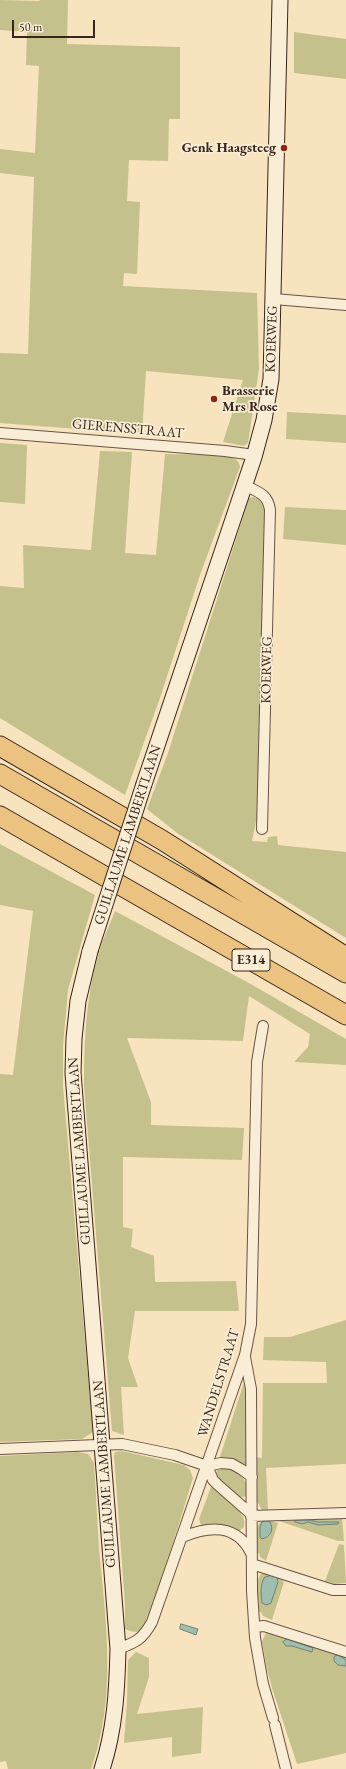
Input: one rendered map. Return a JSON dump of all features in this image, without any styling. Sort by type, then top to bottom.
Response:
[{"type":"highway","points":[[0,746],[162,840],[346,957]]},
{"type":"highway","name":"E314","points":[[0,774],[346,973]]},
{"type":"highway","name":"E314","points":[[0,816],[346,1015]]},
{"type":"street","name":"KOERWEG","points":[[262,829],[270,510],[269,501],[262,494],[244,485],[254,457],[264,420],[271,379],[280,0]]},
{"type":"street","points":[[274,299],[346,305]]},
{"type":"street","name":"GIERENSSTRAAT","points":[[0,433],[225,451],[247,454],[254,457]]},
{"type":"street","name":"GUILLAUME LAMBERTLAAN","points":[[102,1769],[113,1726],[117,1692],[118,1649],[73,1073],[74,1038],[78,1001],[90,951],[244,485]]},
{"type":"street","name":"WANDELSTRAAT","points":[[118,1649],[139,1640],[146,1634],[152,1622],[245,1355],[252,1324],[257,1062],[263,1026]]},
{"type":"street","points":[[245,1355],[251,1388],[251,1515],[255,1627],[263,1684],[286,1769]]},
{"type":"street","points":[[0,1449],[122,1444],[175,1455],[207,1466],[221,1463],[232,1464],[241,1468],[252,1477]]},
{"type":"street","points":[[207,1466],[213,1480],[251,1515],[346,1513]]},
{"type":"street","points":[[182,1537],[206,1529],[226,1530],[241,1538],[252,1560],[333,1590],[346,1590]]},
{"type":"street","points":[[255,1627],[264,1626],[346,1652]]},
{"type":"shaded area","points":[[0,0],[68,0],[67,44],[180,47],[180,119],[169,119],[168,161],[129,160],[127,201],[140,202],[137,274],[124,273],[123,286],[257,293],[259,369],[248,443],[244,446],[223,442],[243,380],[146,371],[142,434],[0,423],[0,353],[28,354],[34,177],[0,173],[0,149],[35,153],[39,66],[26,65],[27,32],[0,30]]},
{"type":"shaded area","points":[[294,32],[346,39],[346,79],[294,73]]},
{"type":"shaded area","points":[[287,412],[346,415],[346,443],[286,439]]},
{"type":"shaded area","points":[[0,443],[27,445],[25,504],[0,502]]},
{"type":"shaded area","points":[[100,451],[132,452],[125,553],[156,555],[165,454],[224,455],[232,457],[236,460],[240,467],[200,575],[160,698],[125,795],[0,718],[0,586],[24,588],[23,545],[91,550]]},
{"type":"shaded area","points":[[253,497],[263,501],[265,508],[257,817],[252,841],[267,842],[268,837],[277,836],[278,845],[346,852],[346,938],[177,833],[147,809],[168,753],[249,498]]},
{"type":"shaded area","points":[[285,507],[346,510],[346,545],[283,539]]},
{"type":"shaded area","points":[[0,844],[95,895],[68,990],[63,1046],[63,1086],[93,1432],[82,1439],[0,1442],[0,1074],[13,1075],[33,911],[0,905]]},
{"type":"shaded area","points":[[115,911],[249,983],[346,1039],[346,1065],[294,1062],[308,1047],[310,1034],[249,996],[243,1041],[127,1038],[151,1102],[151,1125],[244,1128],[242,1160],[123,1157],[123,1227],[133,1229],[131,1247],[154,1256],[155,1282],[236,1281],[239,1311],[135,1311],[128,1358],[138,1387],[121,1387],[124,1435],[112,1431],[84,1086],[85,1035],[91,985],[101,947]]},
{"type":"shaded area","points":[[346,1320],[346,1464],[266,1468],[268,1510],[262,1510],[256,1502],[255,1457],[262,1458],[263,1383],[327,1383],[326,1362],[263,1360],[264,1337],[290,1337]]},
{"type":"shaded area","points":[[245,1379],[248,1379],[247,1468],[219,1460]]},
{"type":"shaded area","points":[[122,1451],[184,1465],[190,1470],[193,1478],[168,1560],[145,1624],[140,1631],[136,1632],[125,1629],[125,1604],[114,1455],[115,1452]]},
{"type":"shaded area","points":[[78,1452],[88,1454],[94,1463],[107,1659],[107,1687],[99,1742],[91,1769],[8,1769],[6,1761],[0,1762],[0,1456]]},
{"type":"shaded area","points":[[230,1467],[245,1480],[248,1493],[246,1496],[239,1498],[219,1482],[215,1475],[217,1470]]},
{"type":"shaded area","points":[[211,1487],[224,1496],[243,1517],[244,1527],[239,1531],[201,1525],[199,1519]]},
{"type":"shaded area","points":[[342,1517],[344,1541],[338,1541],[279,1521]]},
{"type":"shaded area","points":[[269,1520],[278,1523],[266,1561],[260,1557],[259,1553],[256,1554],[256,1530],[260,1522]]},
{"type":"shaded area","points":[[295,1520],[339,1522],[338,1524],[318,1525],[308,1522],[302,1524],[295,1522]]},
{"type":"shaded area","points":[[262,1522],[270,1522],[272,1530],[270,1535],[262,1539],[260,1537],[260,1526]]},
{"type":"shaded area","points":[[339,1544],[344,1545],[346,1583],[334,1584],[325,1581]]},
{"type":"shaded area","points":[[266,1572],[278,1575],[284,1582],[272,1620],[263,1616],[261,1612],[259,1612],[257,1581],[261,1574]]},
{"type":"shaded area","points":[[272,1575],[277,1577],[278,1582],[271,1603],[266,1605],[262,1603],[262,1583],[264,1578]]},
{"type":"shaded area","points":[[181,1624],[198,1629],[196,1635],[180,1629]]},
{"type":"shaded area","points":[[270,1631],[294,1638],[293,1641],[314,1648],[315,1645],[346,1655],[346,1753],[297,1764],[266,1665],[262,1641],[266,1633]]},
{"type":"shaded area","points":[[287,1639],[313,1648],[312,1652],[292,1646],[286,1646],[283,1642]]},
{"type":"shaded area","points":[[136,1652],[149,1658],[149,1677],[137,1714],[203,1707],[201,1753],[172,1757],[172,1737],[124,1743],[128,1660]]},
{"type":"shaded area","points":[[338,1655],[346,1660],[346,1666],[338,1665],[334,1661],[334,1657]]},
{"type":"place","name":"Genk Haagsteeg","points":[[284,148]]},
{"type":"place","name":"Brasserie Mrs Rose","points":[[214,399]]}]
